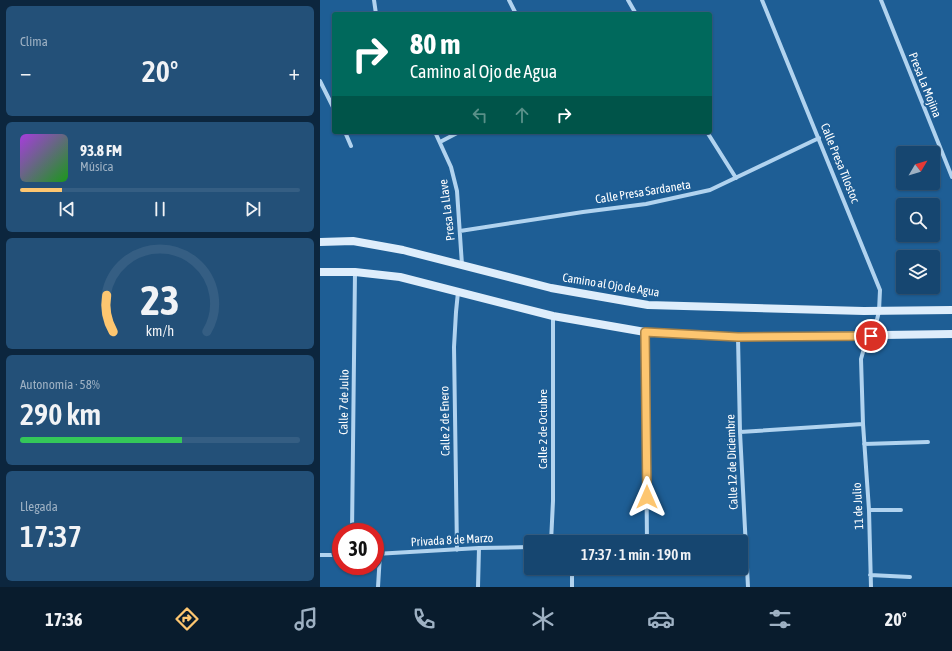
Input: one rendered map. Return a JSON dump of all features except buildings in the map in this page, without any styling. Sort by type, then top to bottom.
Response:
[{"type":"street","points":[[374,0],[376,12]]},
{"type":"street","points":[[509,0],[514,12]]},
{"type":"street","points":[[628,0],[635,12]]},
{"type":"street","name":"Calle Presa Tilostoc","points":[[762,0],[880,290],[876,324],[871,336]]},
{"type":"street","name":"Presa La Mojina","points":[[880,0],[952,177]]},
{"type":"street","points":[[320,81],[332,105]]},
{"type":"street","points":[[346,134],[351,146]]},
{"type":"street","name":"Presa La Llave","points":[[436,134],[451,167],[457,191],[462,266]]},
{"type":"street","points":[[440,142],[455,134]]},
{"type":"street","points":[[708,134],[736,178]]},
{"type":"street","name":"Calle Presa Sardaneta","points":[[460,231],[646,204],[688,196],[710,190],[819,138]]},
{"type":"street","name":"Camino al Ojo de Agua","points":[[320,242],[353,241],[403,250],[551,288],[648,305],[878,311],[952,310]]},
{"type":"street","points":[[320,272],[355,272],[400,277],[553,316],[645,332],[738,337],[952,334]]},
{"type":"street","name":"Calle 7 de Julio","points":[[352,523],[355,272]]},
{"type":"street","name":"Calle 2 de Enero","points":[[457,550],[454,347],[458,292]]},
{"type":"street","name":"Calle 2 de Octubre","points":[[551,535],[553,501],[553,316]]},
{"type":"street","points":[[645,332],[647,535]]},
{"type":"street","name":"11 de Julio","points":[[871,336],[865,345],[861,359],[864,444],[869,510],[871,587]]},
{"type":"street","name":"Calle 12 de Diciembre","points":[[738,337],[745,535]]},
{"type":"street","points":[[740,432],[863,424]]},
{"type":"street","points":[[864,444],[928,442]]},
{"type":"street","points":[[869,510],[902,510]]},
{"type":"street","name":"Privada 8 de Marzo","points":[[384,554],[479,548],[524,547]]},
{"type":"street","points":[[478,587],[479,548]]},
{"type":"street","points":[[320,555],[332,555]]},
{"type":"street","points":[[378,575],[378,587]]},
{"type":"street","points":[[572,575],[572,587]]},
{"type":"street","name":"Calle 12 de Diciembre","points":[[747,575],[748,587]]},
{"type":"street","points":[[870,575],[910,577]]},
{"type":"route","points":[[647,497],[645,332],[738,337],[871,336]]}]
